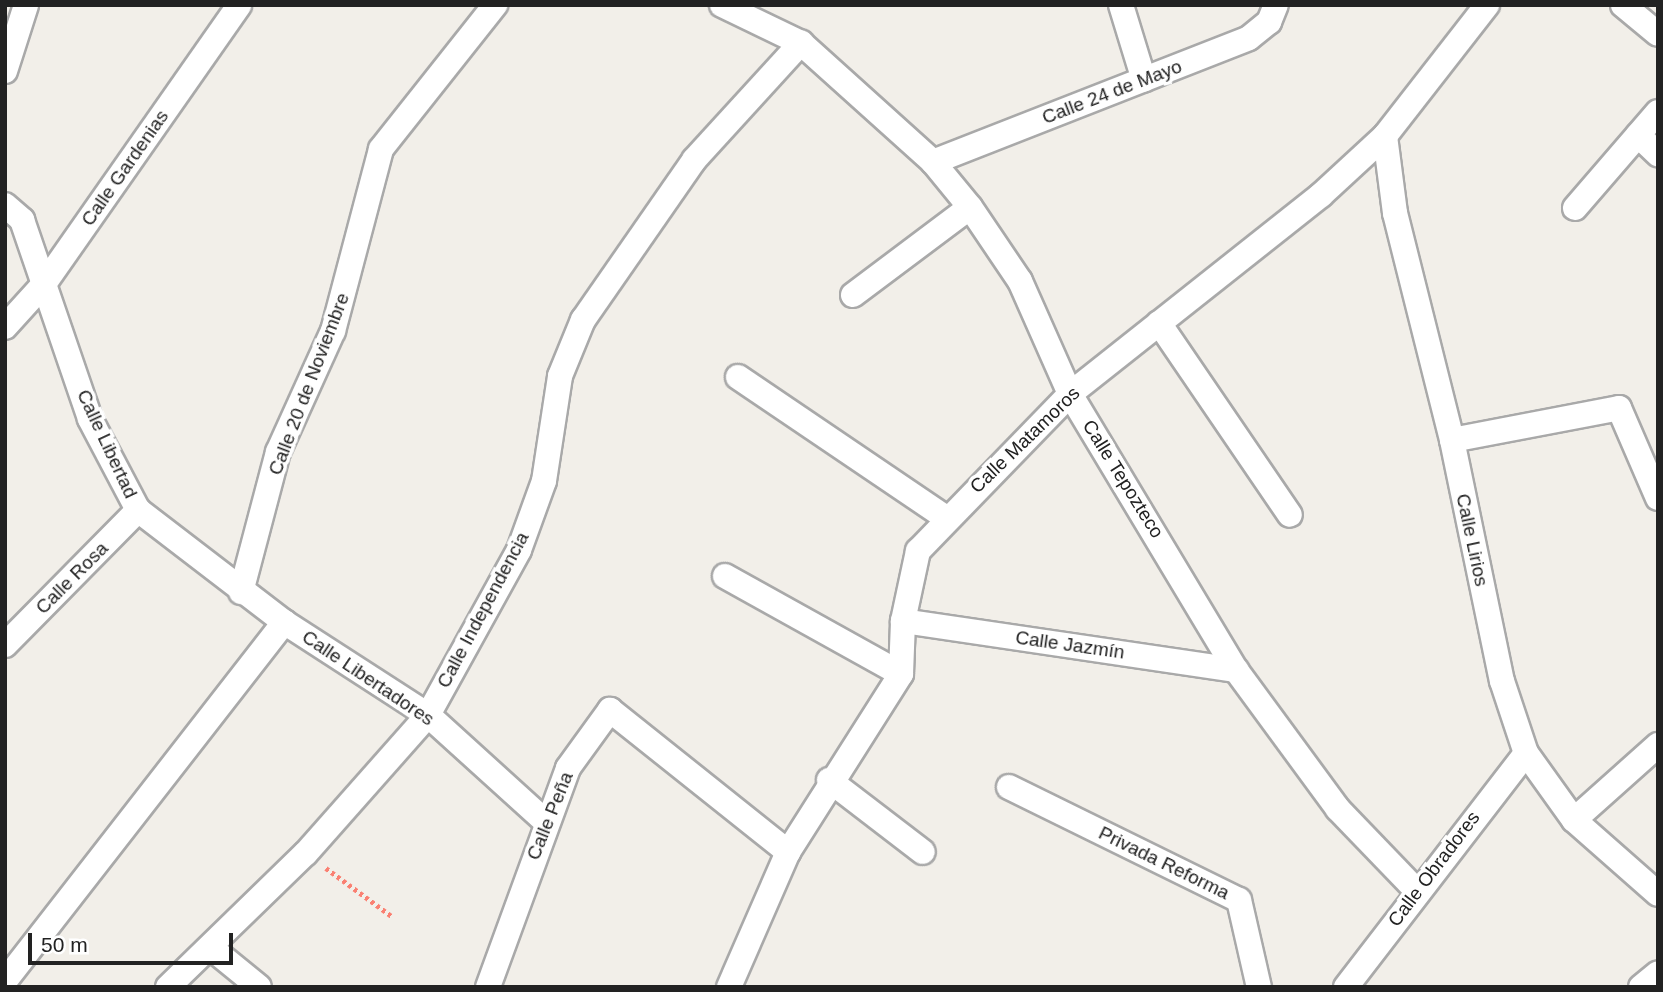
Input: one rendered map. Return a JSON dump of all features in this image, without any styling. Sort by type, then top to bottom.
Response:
[{"type":"street","points":[[5,71],[26,5]]},
{"type":"street","name":"Calle Gardenias","points":[[5,327],[44,284],[239,5]]},
{"type":"street","name":"Calle 20 de Noviembre","points":[[241,592],[278,452],[333,331],[382,149],[495,5]]},
{"type":"street","name":"Calle Tepozteco","points":[[722,5],[801,43],[933,162],[970,207],[1020,281],[1070,394],[1237,670],[1338,810],[1418,892]]},
{"type":"street","points":[[1121,5],[1144,80]]},
{"type":"street","name":"Calle 24 de Mayo","points":[[933,162],[1249,38],[1269,22],[1276,5]]},
{"type":"street","name":"Calle Matamoros","points":[[901,674],[903,621],[918,551],[945,517],[1070,394],[1321,195],[1385,136],[1487,5]]},
{"type":"street","points":[[1622,5],[1658,34]]},
{"type":"street","name":"Calle Independencia","points":[[168,987],[306,853],[428,715],[519,550],[544,481],[560,376],[583,320],[694,160],[801,43]]},
{"type":"street","points":[[1574,208],[1658,112]]},
{"type":"street","points":[[1638,135],[1658,154]]},
{"type":"street","name":"Calle Lirios","points":[[1385,136],[1395,214],[1451,440],[1502,681],[1525,753],[1574,820],[1658,894]]},
{"type":"street","name":"Calle Libertad","points":[[5,205],[22,220],[90,418],[138,510],[241,592],[284,622]]},
{"type":"street","points":[[853,295],[970,207]]},
{"type":"street","points":[[1159,323],[1290,515]]},
{"type":"street","points":[[738,377],[945,517]]},
{"type":"street","points":[[1451,440],[1619,408],[1658,498]]},
{"type":"street","name":"Calle Rosa","points":[[5,645],[138,510]]},
{"type":"street","points":[[726,576],[901,674],[829,780],[788,852],[729,987]]},
{"type":"street","name":"Calle Jazmín","points":[[903,621],[1237,670]]},
{"type":"street","points":[[5,981],[284,622]]},
{"type":"street","name":"Calle Libertadores","points":[[284,622],[428,715],[545,821]]},
{"type":"street","name":"Calle Peña","points":[[488,987],[545,821],[568,768],[610,710],[788,852]]},
{"type":"street","points":[[1574,820],[1658,745]]},
{"type":"street","name":"Calle Obradores","points":[[1346,987],[1525,753]]},
{"type":"street","points":[[829,780],[923,852]]},
{"type":"street","name":"Privada Reforma","points":[[1009,787],[1239,900],[1259,987]]},
{"type":"street","points":[[210,947],[259,987]]},
{"type":"street","points":[[1640,987],[1658,973]]},
{"type":"path","points":[[306,853],[393,917]]}]
